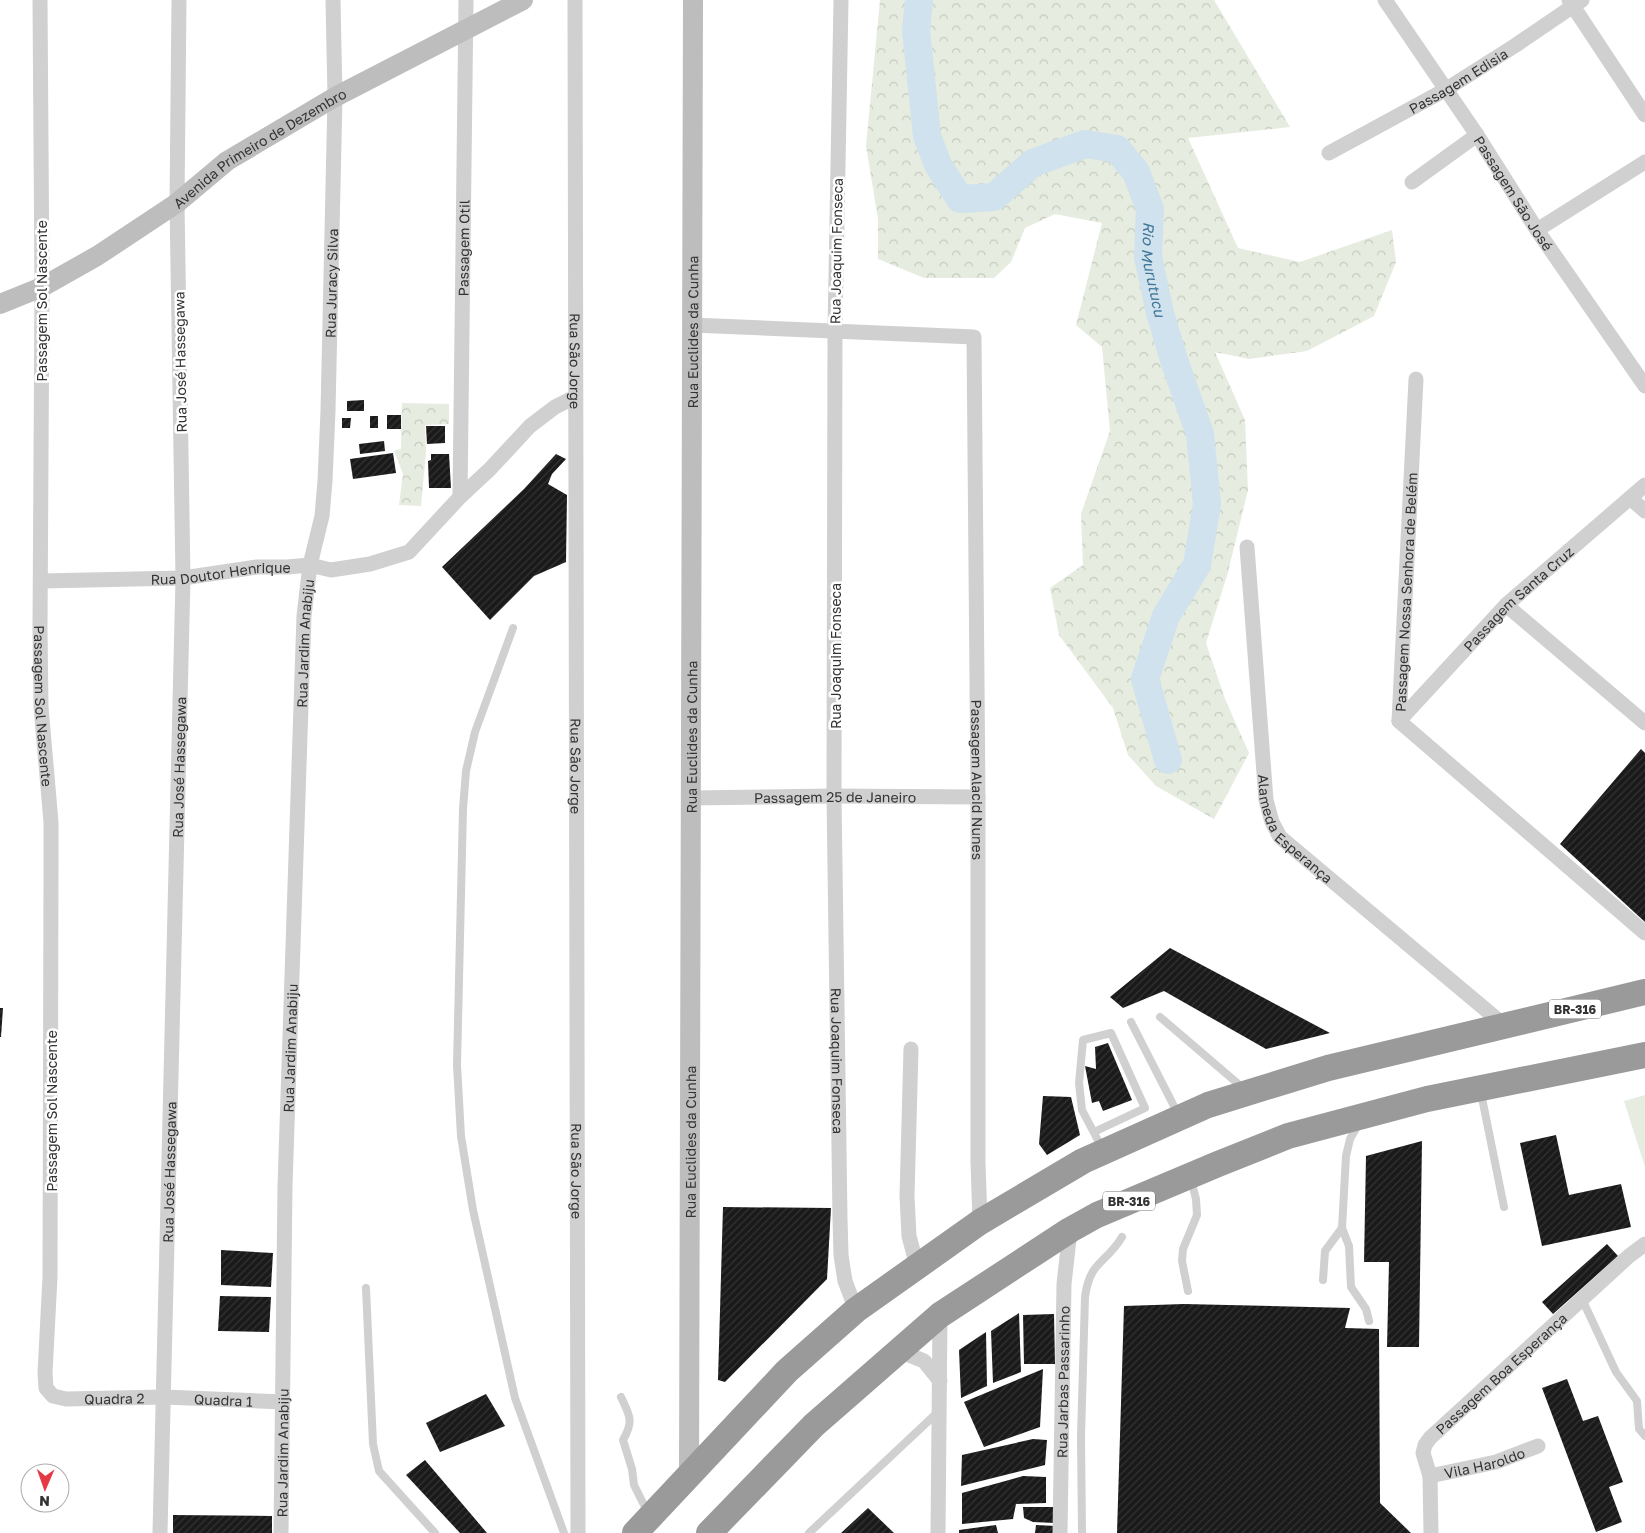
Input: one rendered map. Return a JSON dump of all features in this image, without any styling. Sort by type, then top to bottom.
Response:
[{"type":"highway","name":"BR-316","points":[[642,1525],[787,1371],[856,1310],[980,1222],[1083,1161],[1099,1142],[1180,1118],[1208,1105],[1328,1068],[1645,992]]},
{"type":"highway","name":"BR-316","points":[[709,1533],[814,1425],[940,1315],[1070,1230],[1097,1215],[1288,1136],[1427,1099],[1645,1054]]},
{"type":"street","name":"Passagem Sol Nascente","points":[[40,0],[42,707],[51,822],[50,1277],[45,1373],[46,1388],[53,1396],[66,1399]]},
{"type":"street","name":"Rua José Hassegawa","points":[[160,1533],[184,578],[177,203],[179,0]]},
{"type":"street","name":"Rua Juracy Silva","points":[[310,564],[322,516],[326,481],[334,97],[333,0]]},
{"type":"street","name":"Passagem Otil","points":[[460,496],[466,0]]},
{"type":"street","name":"Avenida Primeiro de Dezembro","points":[[0,304],[42,287],[97,256],[177,203],[227,161],[334,97],[523,0]]},
{"type":"street","name":"Rua São Jorge","points":[[574,0],[578,1533]]},
{"type":"street","name":"Rua Euclides da Cunha","points":[[689,1476],[693,0]]},
{"type":"street","name":"Rua Joaquim Fonseca","points":[[841,0],[835,331],[834,796],[841,1255],[845,1281],[856,1310]]},
{"type":"street","name":"Passagem São José","points":[[1385,0],[1477,135],[1538,230],[1645,386]]},
{"type":"street","points":[[1574,2],[1645,115]]},
{"type":"street","name":"Passagem Edisia","points":[[1329,153],[1445,90],[1516,45],[1574,2]]},
{"type":"street","points":[[1412,182],[1477,135]]},
{"type":"street","points":[[1538,230],[1645,162]]},
{"type":"street","points":[[692,325],[835,331]]},
{"type":"street","name":"Passagem Alacid Nunes","points":[[835,331],[974,337],[978,797],[978,1152],[980,1222]]},
{"type":"street","name":"Passagem Nossa Senhora de Belém","points":[[1416,379],[1399,721],[1645,934]]},
{"type":"street","name":"Rua Doutor Henrique","points":[[41,581],[184,578],[257,567],[287,567],[310,564],[331,570],[370,564],[409,552],[460,496],[490,469],[530,426],[555,407],[575,397]]},
{"type":"street","name":"Passagem Santa Cruz","points":[[1399,721],[1506,605],[1645,485]]},
{"type":"street","points":[[1630,498],[1645,511]]},
{"type":"street","name":"Alameda Esperança","points":[[1247,547],[1266,800],[1272,822],[1280,837],[1504,1025]]},
{"type":"street","name":"Rua Jardim Anabiju","points":[[281,1533],[285,1167],[304,616],[310,564]]},
{"type":"street","points":[[1506,605],[1645,723]]},
{"type":"street","name":"Passagem 25 de Janeiro","points":[[691,798],[834,796],[978,797]]},
{"type":"street","points":[[911,1049],[907,1196],[909,1236],[917,1266]]},
{"type":"street","name":"Rua Jarbas Passarinho","points":[[1060,1533],[1064,1284],[1070,1230]]},
{"type":"street","name":"Passagem Boa Esperança","points":[[1431,1533],[1430,1476],[1423,1453],[1425,1445],[1430,1438],[1628,1256],[1645,1244]]},
{"type":"street","points":[[938,1533],[940,1315]]},
{"type":"street","points":[[899,1351],[924,1361],[940,1381]]},
{"type":"street","name":"Quadra 1","points":[[164,1397],[283,1402]]},
{"type":"street","name":"Quadra 2","points":[[66,1399],[164,1397]]},
{"type":"street","name":"Vila Haroldo","points":[[1430,1476],[1496,1462],[1538,1446]]},
{"type":"lane","points":[[513,628],[475,732],[466,771],[463,809],[457,1064],[461,1136],[473,1210],[515,1398],[564,1533]]},
{"type":"lane","points":[[1160,1017],[1248,1093]]},
{"type":"lane","points":[[1131,1022],[1180,1118]]},
{"type":"lane","points":[[1111,1033],[1145,1108],[1099,1142],[1082,1110],[1079,1083],[1083,1040],[1111,1033]]},
{"type":"lane","points":[[1480,1088],[1504,1207]]},
{"type":"lane","points":[[1362,1116],[1348,1146],[1342,1228],[1349,1246],[1351,1287],[1366,1309],[1368,1322]]},
{"type":"lane","points":[[1188,1292],[1182,1261],[1183,1249],[1196,1215],[1196,1199],[1189,1176]]},
{"type":"lane","points":[[1323,1280],[1325,1251],[1342,1228]]},
{"type":"lane","points":[[1082,1533],[1081,1436],[1087,1282],[1098,1264],[1117,1246],[1122,1237]]},
{"type":"lane","points":[[366,1288],[373,1444],[379,1470],[435,1533]]},
{"type":"lane","points":[[1582,1299],[1616,1372],[1637,1401],[1639,1429],[1645,1436]]},
{"type":"lane","points":[[621,1397],[630,1417],[630,1429],[624,1440],[632,1469],[642,1525]]},
{"type":"lane","points":[[809,1533],[939,1410]]},
{"type":"green space","points":[[880,0],[1214,0],[1290,127],[1188,138],[1238,248],[1300,262],[1392,230],[1396,262],[1374,316],[1307,351],[1249,359],[1215,352],[1245,420],[1248,490],[1228,572],[1206,643],[1225,699],[1249,753],[1214,819],[1156,786],[1128,755],[1113,708],[1059,635],[1050,588],[1083,565],[1081,514],[1110,431],[1102,347],[1076,325],[1102,223],[1055,214],[1025,228],[1011,262],[994,278],[924,278],[878,259],[878,219],[866,146]]},
{"type":"green space","points":[[402,403],[449,404],[449,424],[425,425],[426,451],[421,506],[399,505],[403,474],[394,451],[401,449]]},
{"type":"green space","points":[[1645,1095],[1645,1167],[1624,1101]]},
{"type":"building","points":[[364,400],[364,411],[347,411],[347,401]]},
{"type":"building","points":[[387,415],[401,415],[401,429],[387,429]]},
{"type":"building","points":[[370,416],[378,416],[378,428],[370,428]]},
{"type":"building","points":[[342,418],[351,418],[350,428],[342,428]]},
{"type":"building","points":[[426,426],[445,426],[445,443],[427,444]]},
{"type":"building","points":[[384,441],[385,451],[360,454],[359,444]]},
{"type":"building","points":[[393,453],[396,473],[353,479],[350,459]]},
{"type":"building","points":[[431,454],[449,454],[451,488],[429,488],[428,461],[431,460]]},
{"type":"building","points":[[556,454],[566,459],[552,474],[548,484],[567,495],[566,562],[534,576],[490,620],[442,567],[524,489]]},
{"type":"building","points":[[1641,749],[1645,753],[1645,922],[1560,844]]},
{"type":"building","points":[[1170,948],[1330,1033],[1266,1049],[1164,991],[1123,1008],[1110,997]]},
{"type":"building","points":[[0,1008],[3,1008],[1,1037],[0,1037]]},
{"type":"building","points":[[1108,1043],[1132,1100],[1103,1111],[1099,1101],[1092,1103],[1085,1066],[1096,1069],[1095,1047]]},
{"type":"building","points":[[1043,1096],[1071,1097],[1080,1135],[1047,1155],[1039,1144]]},
{"type":"building","points":[[1556,1135],[1569,1195],[1621,1184],[1631,1227],[1542,1246],[1520,1143]]},
{"type":"building","points":[[1422,1141],[1419,1347],[1387,1347],[1389,1262],[1364,1262],[1366,1156]]},
{"type":"building","points":[[723,1207],[831,1208],[827,1279],[725,1382],[718,1380]]},
{"type":"building","points":[[1607,1244],[1618,1256],[1553,1314],[1542,1302]]},
{"type":"building","points":[[221,1250],[273,1253],[271,1287],[221,1285]]},
{"type":"building","points":[[220,1296],[271,1297],[269,1332],[218,1331]]},
{"type":"building","points":[[1184,1304],[1350,1308],[1345,1328],[1379,1329],[1380,1503],[1411,1533],[1117,1533],[1124,1306]]},
{"type":"building","points":[[1019,1313],[1021,1372],[993,1383],[991,1331]]},
{"type":"building","points":[[1054,1314],[1055,1364],[1024,1364],[1023,1315]]},
{"type":"building","points":[[986,1332],[987,1386],[961,1398],[959,1350]]},
{"type":"building","points":[[1043,1369],[1040,1427],[984,1447],[964,1402]]},
{"type":"building","points":[[1567,1379],[1583,1421],[1598,1416],[1623,1482],[1609,1487],[1622,1522],[1596,1532],[1542,1388]]},
{"type":"building","points":[[486,1394],[505,1426],[440,1452],[426,1423]]},
{"type":"building","points":[[1033,1439],[1047,1440],[1045,1465],[961,1486],[962,1455]]},
{"type":"building","points":[[425,1460],[487,1533],[460,1533],[406,1475]]},
{"type":"building","points":[[1023,1476],[1046,1477],[1046,1503],[1016,1504],[1013,1519],[962,1524],[962,1493]]},
{"type":"building","points":[[1023,1507],[1055,1507],[1054,1523],[1033,1522],[1024,1518]]},
{"type":"building","points":[[868,1508],[894,1533],[841,1533]]},
{"type":"building","points":[[173,1515],[272,1516],[272,1533],[173,1533]]},
{"type":"building","points":[[996,1525],[998,1533],[959,1533],[959,1530]]},
{"type":"building","points":[[1036,1525],[1056,1526],[1056,1533],[1035,1533]]},
{"type":"waterway","name":"Rio Murutucu","points":[[919,0],[916,30],[927,136],[938,165],[960,199],[994,197],[1033,163],[1085,144],[1117,149],[1136,172],[1150,209],[1148,257],[1160,313],[1200,434],[1207,504],[1197,565],[1166,616],[1145,679],[1168,760]]}]
